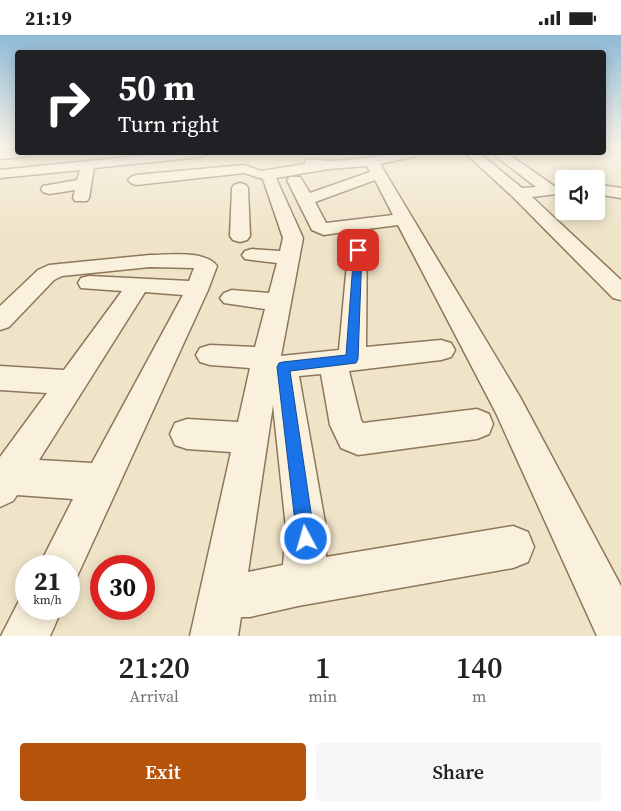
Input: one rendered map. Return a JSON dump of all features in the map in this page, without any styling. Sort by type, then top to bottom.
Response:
[{"type":"street","points":[[54,175],[48,193],[82,191],[86,175]]},
{"type":"street","points":[[136,180],[185,175]]},
{"type":"street","points":[[333,175],[358,217],[342,360],[346,425],[353,437],[358,439],[477,424]]},
{"type":"street","points":[[240,236],[306,199],[340,188],[361,175]]},
{"type":"street","points":[[390,175],[402,219],[510,407],[621,634]]},
{"type":"street","points":[[497,175],[621,293]]},
{"type":"street","points":[[529,175],[555,195]]},
{"type":"street","points":[[296,180],[319,227],[324,229],[358,217],[402,219]]},
{"type":"street","points":[[605,191],[621,193]]},
{"type":"street","points":[[274,216],[240,193],[274,216]]},
{"type":"street","points":[[518,193],[555,196]]},
{"type":"street","points":[[252,255],[274,216]]},
{"type":"street","points":[[214,636],[251,439],[271,364],[279,303],[274,216]]},
{"type":"street","points":[[0,321],[46,275],[57,270],[150,261],[199,262],[203,263],[206,269],[66,555]]},
{"type":"street","points":[[89,283],[197,289]]},
{"type":"street","points":[[3,480],[138,285]]},
{"type":"street","points":[[232,298],[279,303]]},
{"type":"street","points":[[210,355],[271,364],[342,360],[441,349]]},
{"type":"street","points":[[271,364],[306,543],[304,569],[298,584]]},
{"type":"street","points":[[0,378],[71,383]]},
{"type":"street","points":[[186,434],[251,439]]},
{"type":"street","points":[[3,480],[102,482]]},
{"type":"street","points":[[223,584],[236,594],[250,595],[298,584],[513,547]]},
{"type":"street","points":[[25,636],[33,620]]},
{"type":"route","points":[[306,539],[283,367],[352,359],[358,250]]}]
